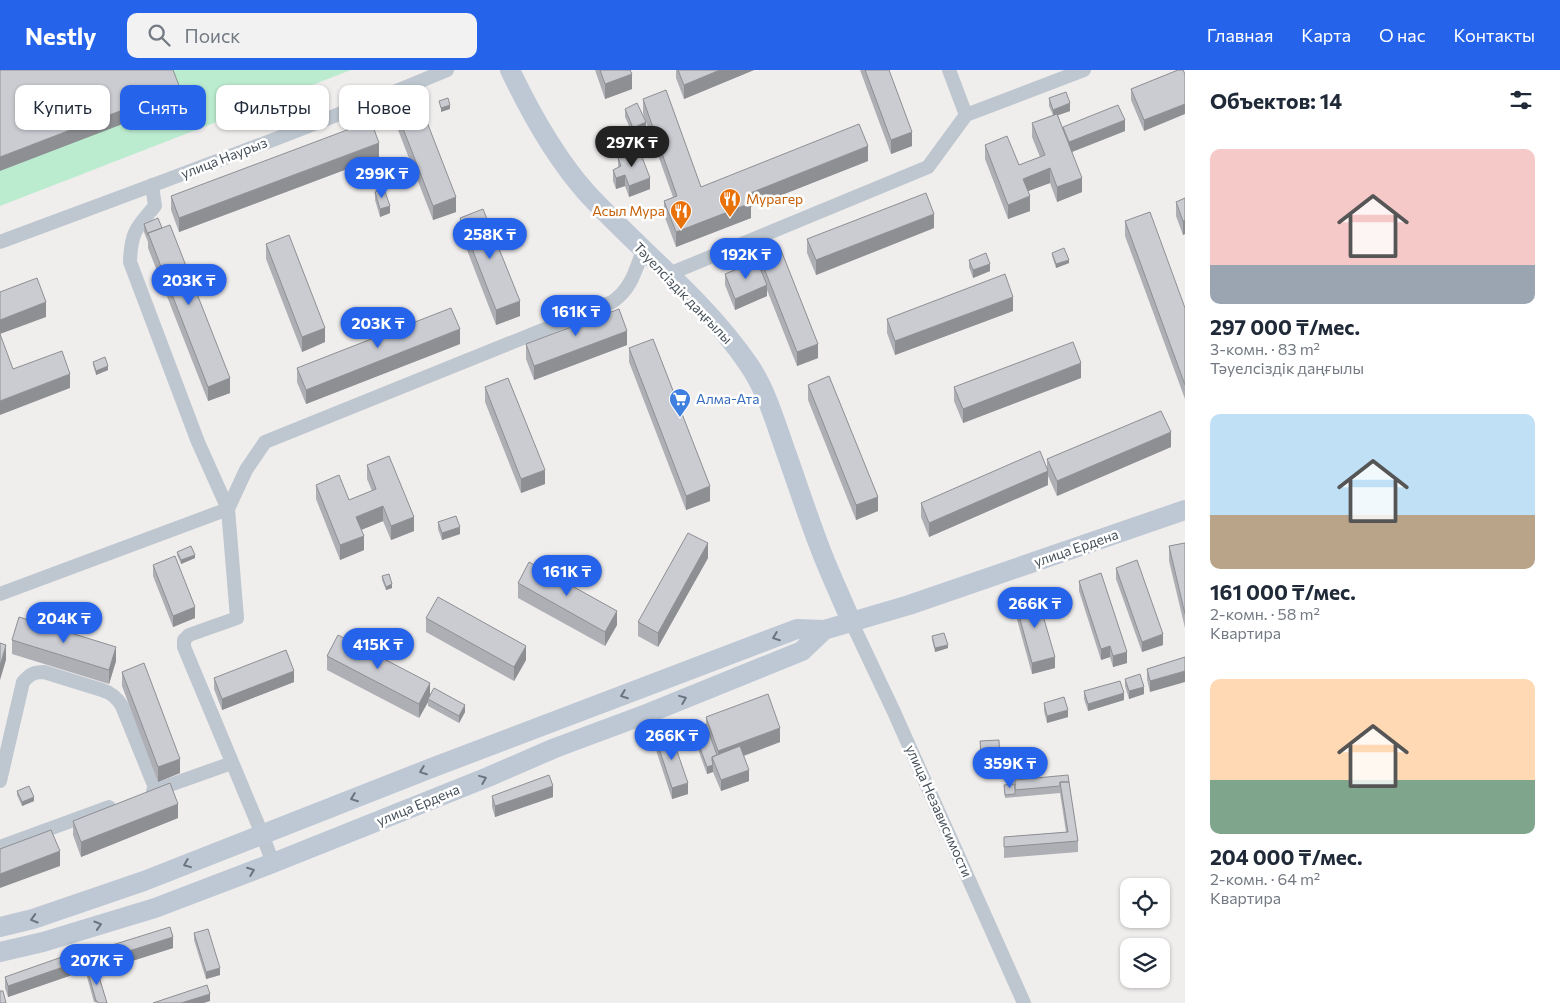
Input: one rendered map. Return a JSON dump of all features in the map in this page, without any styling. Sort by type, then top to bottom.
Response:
[{"type":"street","name":"улица Наурыз","points":[[0,242],[447,70]]},
{"type":"street","name":"Тәуелсіздік даңғылы","points":[[510,70],[550,143],[585,190],[722,330],[750,366],[765,395],[820,549],[851,621]]},
{"type":"street","points":[[949,70],[966,115]]},
{"type":"street","points":[[669,274],[928,167],[966,115],[1084,70]]},
{"type":"street","points":[[152,185],[155,206],[137,226],[130,242],[130,262],[198,442],[228,509],[237,618],[189,635],[184,640],[184,647],[273,863]]},
{"type":"street","points":[[0,594],[228,509],[246,470],[265,442],[612,302],[622,296],[629,286],[643,250]]},
{"type":"street","name":"улица Ердена","points":[[0,927],[33,919],[144,881],[797,629],[824,630],[909,605],[1185,510]]},
{"type":"street","name":"улица Независимости","points":[[851,621],[898,721],[1024,1003]]},
{"type":"street","name":"улица Ердена","points":[[0,952],[43,942],[155,908],[273,863],[488,777],[555,748],[649,713],[802,651],[824,630]]},
{"type":"street","points":[[0,781],[23,682],[29,675],[35,672],[44,672],[102,690],[118,698],[156,790]]},
{"type":"street","points":[[138,797],[232,763]]},
{"type":"street","points":[[0,846],[119,804]]},
{"type":"green space","points":[[0,70],[351,70],[312,85],[216,85],[216,122],[206,126],[206,85],[120,85],[120,130],[196,130],[0,206]]},
{"type":"building","points":[[0,70],[173,70],[179,85],[120,85],[120,111],[110,115],[110,85],[15,85],[15,130],[70,130],[0,157]]},
{"type":"building","points":[[600,70],[630,70],[632,74],[605,84]]},
{"type":"building","points":[[678,70],[720,70],[684,85]]},
{"type":"building","points":[[865,70],[889,70],[912,132],[891,140]]},
{"type":"building","points":[[1178,70],[1183,70],[1185,74],[1185,104],[1144,120],[1131,89]]},
{"type":"building","points":[[666,90],[701,187],[859,124],[868,146],[748,194],[751,203],[676,232],[664,201],[677,196],[643,99]]},
{"type":"building","points":[[1066,92],[1070,103],[1053,110],[1049,98]]},
{"type":"building","points":[[448,98],[450,105],[441,108],[439,101]]},
{"type":"building","points":[[637,103],[646,122],[633,128],[625,109]]},
{"type":"building","points":[[1118,105],[1125,120],[1069,142],[1063,127]]},
{"type":"building","points":[[1057,114],[1082,178],[1057,187],[1050,168],[1023,179],[1030,196],[1008,205],[985,145],[1007,136],[1019,165],[1045,155],[1032,123]]},
{"type":"building","points":[[429,127],[456,197],[433,206],[404,130],[429,130]]},
{"type":"building","points":[[347,130],[374,130],[379,143],[179,218],[171,196]]},
{"type":"building","points":[[639,149],[650,178],[629,186],[625,175],[616,178],[613,170],[621,166],[618,158]]},
{"type":"building","points":[[384,189],[390,206],[380,209],[375,192]]},
{"type":"building","points":[[926,193],[934,214],[816,260],[807,239]]},
{"type":"building","points":[[1185,198],[1185,220],[1183,221],[1176,202]]},
{"type":"building","points":[[483,209],[520,301],[496,310],[460,218]]},
{"type":"building","points":[[1150,212],[1185,308],[1185,385],[1125,221]]},
{"type":"building","points":[[158,218],[162,228],[148,233],[148,235],[144,224]]},
{"type":"building","points":[[170,225],[230,378],[208,387],[148,233]]},
{"type":"building","points":[[289,235],[325,328],[302,337],[266,244]]},
{"type":"building","points":[[1064,248],[1069,260],[1056,264],[1052,253]]},
{"type":"building","points":[[781,250],[818,344],[797,352],[760,258]]},
{"type":"building","points":[[986,253],[990,264],[973,270],[969,260]]},
{"type":"building","points":[[757,261],[767,285],[735,299],[725,274]]},
{"type":"building","points":[[1005,274],[1013,297],[895,341],[887,319]]},
{"type":"building","points":[[37,278],[46,302],[0,320],[0,292]]},
{"type":"building","points":[[451,308],[460,329],[306,390],[297,368]]},
{"type":"building","points":[[619,309],[627,331],[534,366],[526,344]]},
{"type":"building","points":[[0,334],[13,369],[62,351],[70,374],[0,401]]},
{"type":"building","points":[[653,339],[710,486],[686,496],[629,348]]},
{"type":"building","points":[[1073,342],[1081,363],[963,409],[954,387]]},
{"type":"building","points":[[105,357],[108,366],[96,371],[93,362]]},
{"type":"building","points":[[829,376],[878,497],[856,505],[808,385]]},
{"type":"building","points":[[508,378],[545,470],[521,479],[485,387]]},
{"type":"building","points":[[1161,411],[1171,432],[1057,481],[1047,459]]},
{"type":"building","points":[[1040,451],[1048,471],[929,523],[921,503]]},
{"type":"building","points":[[389,456],[414,517],[391,526],[383,506],[356,517],[364,536],[340,545],[316,485],[339,475],[349,500],[376,489],[367,465]]},
{"type":"building","points":[[456,516],[460,527],[442,533],[438,522]]},
{"type":"building","points":[[688,533],[708,543],[658,633],[638,622]]},
{"type":"building","points":[[1185,543],[1185,614],[1169,546]]},
{"type":"building","points":[[191,546],[195,555],[181,560],[177,552]]},
{"type":"building","points":[[175,556],[195,607],[173,616],[153,565]]},
{"type":"building","points":[[1137,560],[1163,634],[1142,642],[1116,568]]},
{"type":"building","points":[[529,562],[617,611],[605,632],[518,583]]},
{"type":"building","points":[[1101,573],[1127,652],[1113,656],[1110,646],[1101,649],[1079,581]]},
{"type":"building","points":[[389,574],[392,584],[386,587],[382,576]]},
{"type":"building","points":[[1037,595],[1055,657],[1032,663],[1015,601]]},
{"type":"building","points":[[438,597],[526,646],[514,667],[426,618]]},
{"type":"building","points":[[19,617],[116,647],[109,670],[12,640]]},
{"type":"building","points":[[944,633],[948,645],[935,648],[932,636]]},
{"type":"building","points":[[338,635],[430,683],[419,704],[327,656]]},
{"type":"building","points":[[0,643],[6,645],[0,666]]},
{"type":"building","points":[[286,650],[294,671],[222,699],[214,678]]},
{"type":"building","points":[[1185,657],[1185,671],[1150,681],[1147,669]]},
{"type":"building","points":[[144,663],[180,759],[158,767],[122,672]]},
{"type":"building","points":[[1140,674],[1144,687],[1129,691],[1125,679]]},
{"type":"building","points":[[1120,681],[1124,693],[1088,704],[1084,691]]},
{"type":"building","points":[[434,688],[465,705],[459,716],[428,699]]},
{"type":"building","points":[[768,694],[780,728],[718,751],[706,717]]},
{"type":"building","points":[[1064,697],[1068,710],[1047,716],[1044,703]]},
{"type":"building","points":[[706,724],[717,755],[712,757],[713,765],[707,767],[693,729]]},
{"type":"building","points":[[671,734],[688,783],[672,788],[656,739]]},
{"type":"building","points":[[999,740],[1000,764],[982,765],[980,741]]},
{"type":"building","points":[[740,746],[749,770],[721,780],[712,757]]},
{"type":"building","points":[[549,775],[553,786],[495,806],[492,796]]},
{"type":"building","points":[[1068,775],[1069,782],[1060,782],[1060,786],[1015,790],[1015,780]]},
{"type":"building","points":[[1060,782],[1069,782],[1078,841],[1004,847],[1004,837],[1068,832]]},
{"type":"building","points":[[170,783],[178,804],[81,842],[73,821]]},
{"type":"building","points":[[1015,784],[1015,794],[1005,795],[1004,785]]},
{"type":"building","points":[[29,786],[34,797],[22,802],[17,791]]},
{"type":"building","points":[[51,830],[60,851],[0,874],[0,849]]},
{"type":"building","points":[[170,927],[173,937],[113,956],[109,946]]},
{"type":"building","points":[[208,929],[220,968],[206,972],[194,933]]},
{"type":"building","points":[[76,952],[78,958],[73,959],[75,963],[8,986],[5,977]]},
{"type":"building","points":[[96,957],[100,969],[97,970],[96,967],[91,968],[88,959]]},
{"type":"building","points":[[96,967],[107,1003],[98,1003],[96,1001],[87,969]]},
{"type":"building","points":[[207,985],[210,994],[181,1003],[153,1003]]},
{"type":"building","points":[[0,991],[3,991],[6,1003],[0,1003]]},
{"type":"place","name":"Мурагер","points":[[730,218]]},
{"type":"place","name":"Асыл Мура","points":[[681,230]]},
{"type":"place","name":"Алма-Ата","points":[[680,418]]}]
